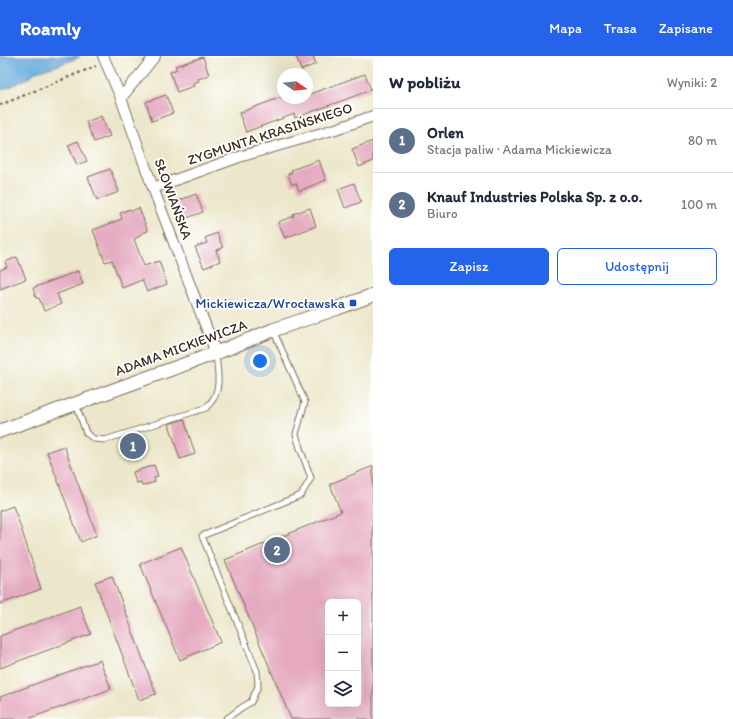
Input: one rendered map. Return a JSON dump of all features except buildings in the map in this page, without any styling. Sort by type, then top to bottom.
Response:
[{"type":"street","name":"SŁOWIAŃSKA","points":[[103,56],[121,98],[216,353]]},
{"type":"street","points":[[121,98],[155,56]]},
{"type":"street","name":"ZYGMUNTA KRASIŃSKIEGO","points":[[154,188],[239,157],[339,128],[373,116]]},
{"type":"street","name":"ADAMA MICKIEWICZA","points":[[0,431],[373,295]]},
{"type":"lane","points":[[226,719],[251,702],[258,686],[257,671],[202,536],[301,495],[311,478],[296,434],[305,402],[274,330]]},
{"type":"lane","points":[[76,404],[86,433],[94,439],[105,440],[206,408],[212,400],[218,387],[216,353]]},
{"type":"path","points":[[0,105],[98,66]]},
{"type":"water","points":[[0,56],[80,57],[33,73],[32,76],[10,87],[0,90]]},
{"type":"place","name":"Mickiewicza/Wrocławska","points":[[353,303]]},
{"type":"place","name":"Orlen","points":[[133,446]]},
{"type":"place","name":"Knauf Industries Polska Sp. z o.o.","points":[[277,550]]}]
